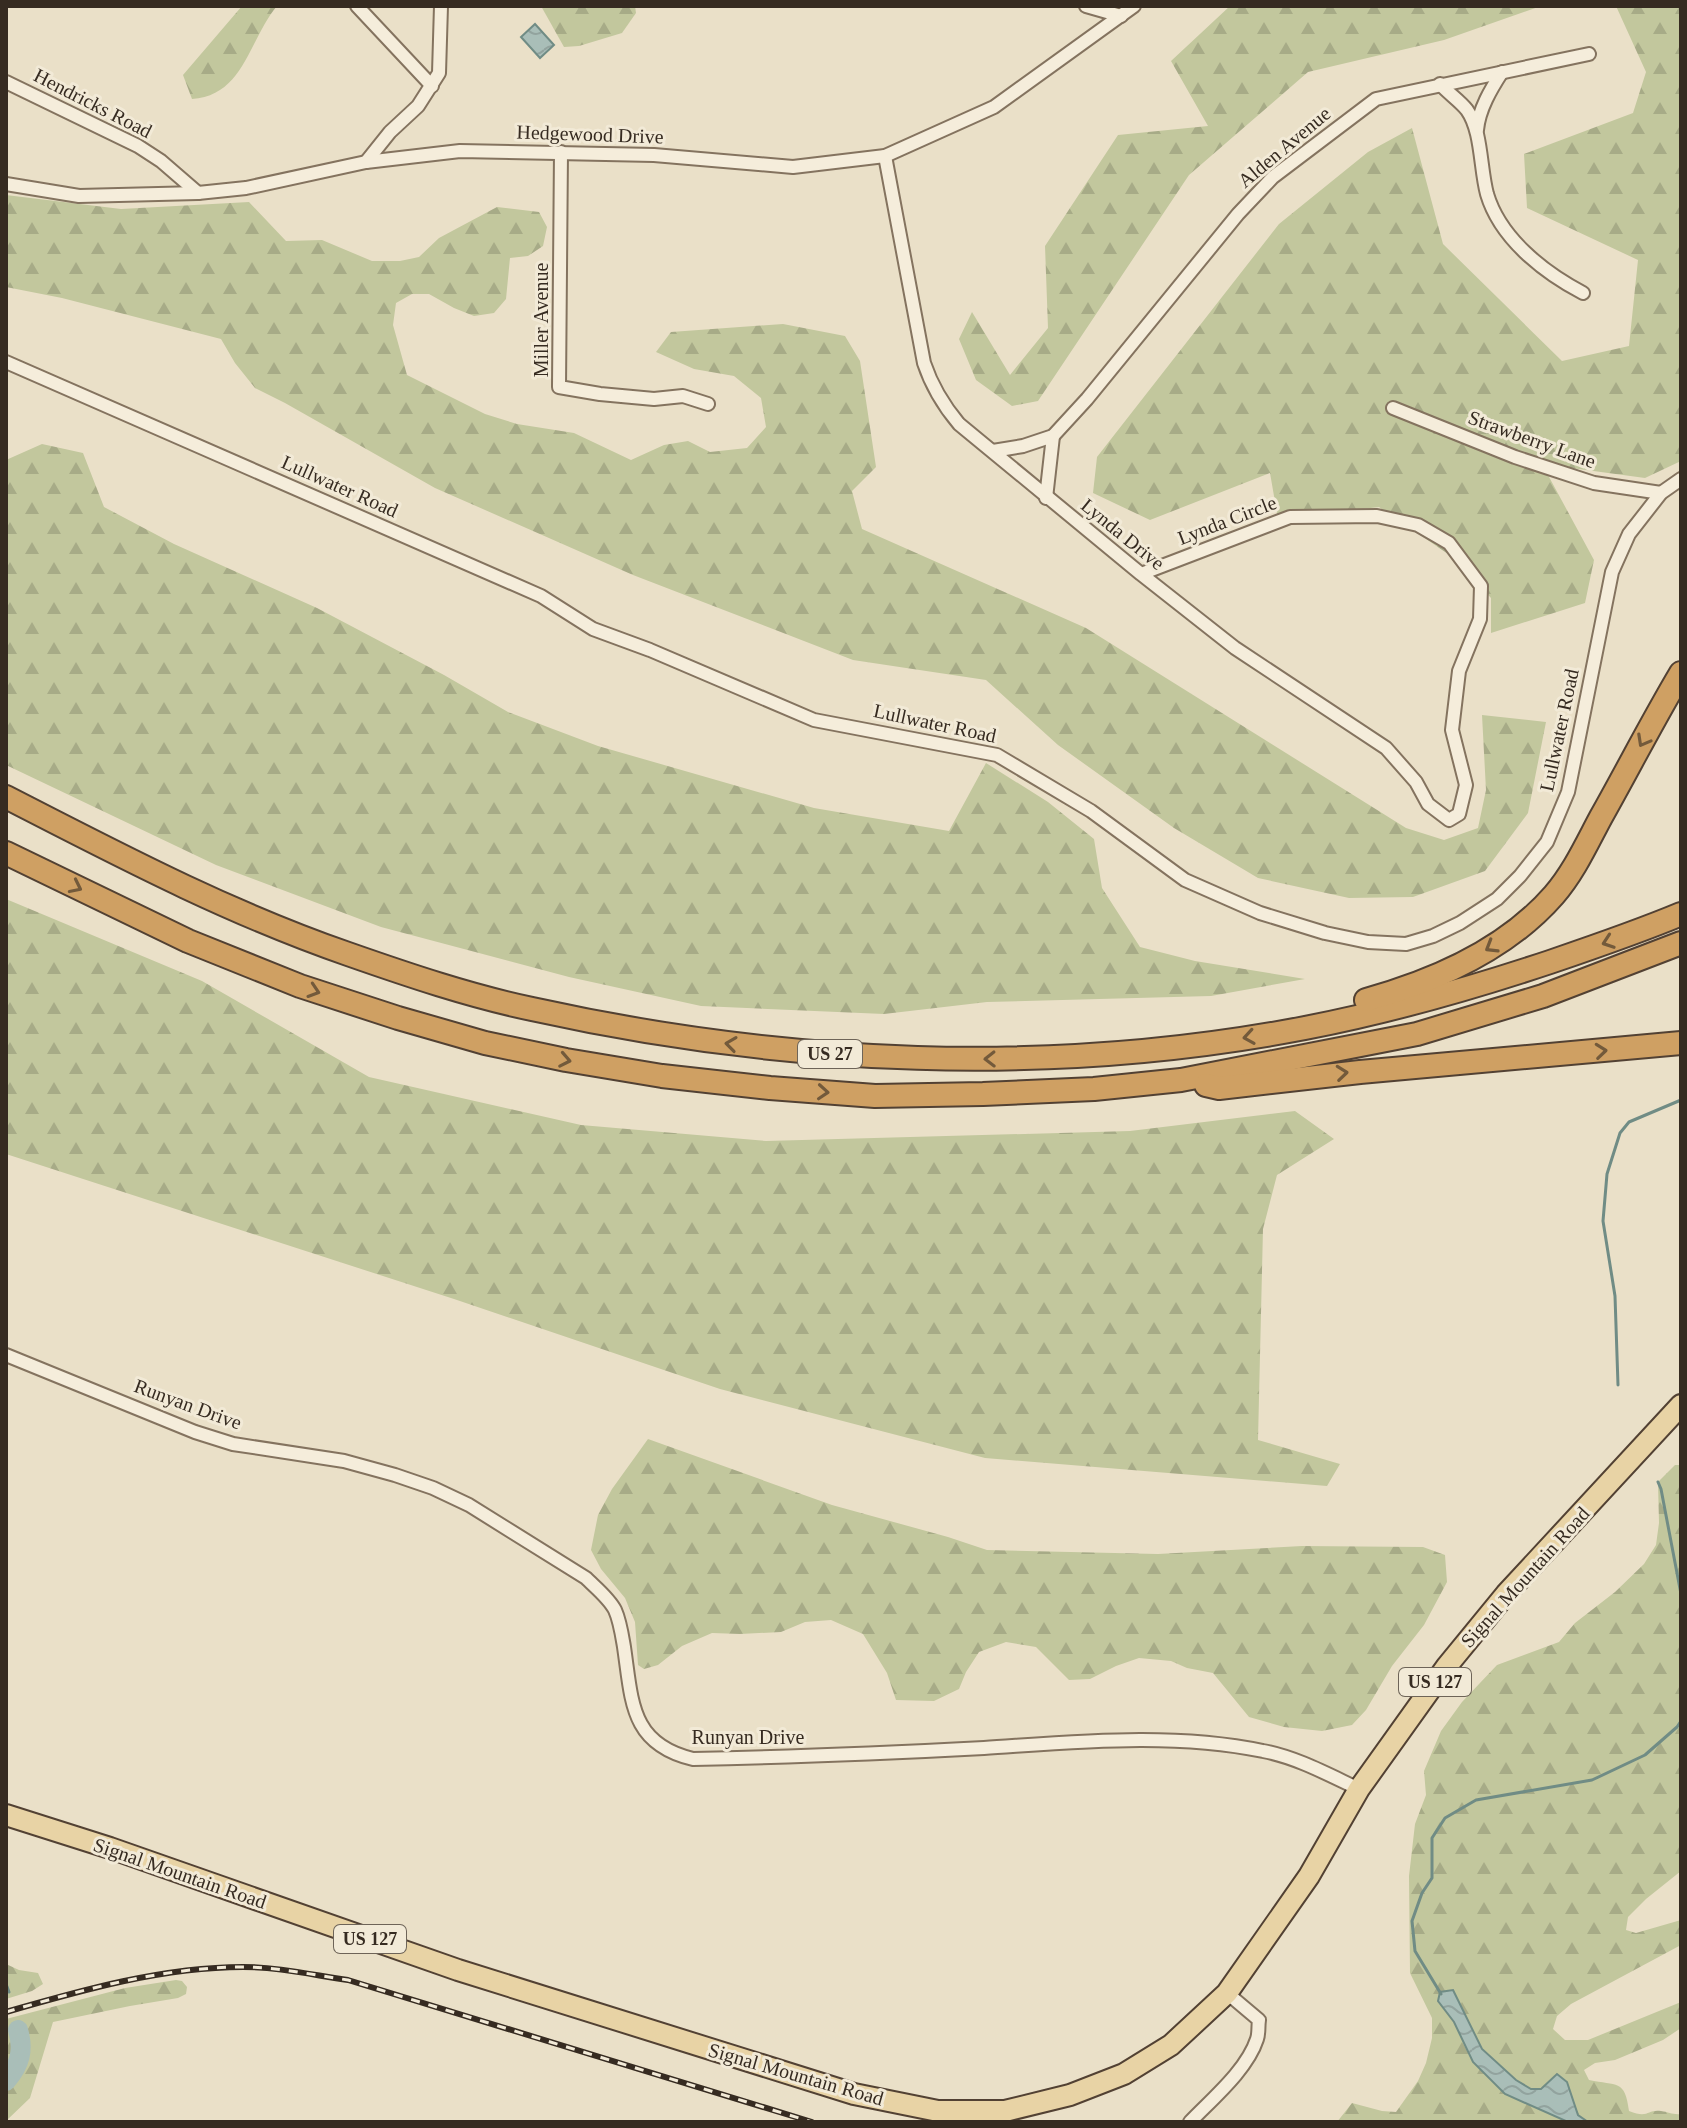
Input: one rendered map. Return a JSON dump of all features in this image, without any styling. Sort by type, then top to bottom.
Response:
[{"type":"highway","points":[[1305,1028],[1332,1010],[1404,989],[1462,964],[1523,925],[1556,892],[1577,862],[1681,673]]},
{"type":"highway","name":"US 27","points":[[6,797],[166,877],[271,925],[344,953],[435,982],[529,1009],[691,1039],[868,1056],[982,1059],[1083,1056],[1212,1043],[1305,1028],[1455,992],[1628,935],[1681,914]]},
{"type":"highway","name":"US 27","points":[[6,853],[188,941],[300,986],[485,1043],[662,1076],[875,1096],[1094,1089],[1181,1080],[1417,1034],[1543,996],[1681,943]]},
{"type":"highway","points":[[1181,1080],[1219,1088],[1345,1073],[1681,1043]]},
{"type":"main road","name":"Signal Mountain Road","points":[[6,1815],[110,1848],[458,1970],[854,2094],[938,2111],[1005,2111],[1070,2095],[1124,2074],[1171,2045],[1227,1993],[1309,1876],[1359,1789],[1447,1666],[1506,1594],[1681,1405]]},
{"type":"street","points":[[357,6],[432,86]]},
{"type":"street","points":[[366,162],[390,132],[418,106],[439,73],[441,6]]},
{"type":"street","points":[[1086,6],[1121,16]]},
{"type":"street","name":"Hedgewood Drive","points":[[6,184],[79,196],[198,193],[246,188],[366,162],[460,151],[654,155],[793,167],[885,156],[994,107],[1134,6]]},
{"type":"street","name":"Alden Avenue","points":[[1053,436],[1087,399],[1238,214],[1273,177],[1376,99],[1589,54]]},
{"type":"street","points":[[1502,72],[1478,121],[1480,162],[1487,194],[1497,220],[1524,251],[1558,280],[1583,293]]},
{"type":"street","name":"Hendricks Road","points":[[6,82],[138,146],[198,193]]},
{"type":"street","points":[[1440,84],[1467,110],[1477,132]]},
{"type":"street","name":"Miller Avenue","points":[[561,152],[559,387],[654,399],[683,396],[708,404]]},
{"type":"street","name":"Lynda Drive","points":[[885,156],[918,334],[932,387],[959,424],[1046,498],[1235,648],[1386,748],[1416,782],[1428,804],[1449,820],[1459,814],[1466,785]]},
{"type":"street","name":"Lullwater Road","points":[[6,362],[541,596],[593,629],[814,720],[997,755],[1091,811],[1185,880],[1260,913],[1325,933],[1386,944],[1406,944],[1460,923],[1497,899],[1547,842],[1568,792],[1612,572],[1629,534],[1661,493],[1681,479]]},
{"type":"street","name":"Strawberry Lane","points":[[1393,408],[1515,457],[1594,483],[1661,493]]},
{"type":"street","points":[[993,451],[1023,446],[1053,436],[1046,498]]},
{"type":"street","name":"Lynda Circle","points":[[1141,574],[1290,517],[1377,516],[1418,525],[1449,543],[1481,586],[1480,619],[1459,671],[1452,730],[1466,785]]},
{"type":"street","name":"Runyan Drive","points":[[6,1355],[195,1432],[233,1444],[344,1461],[433,1488],[469,1505],[586,1578],[607,1600],[614,1609],[622,1635],[636,1714],[649,1737],[674,1755],[693,1759],[841,1756],[1076,1742],[1213,1743],[1266,1751],[1359,1789]]},
{"type":"street","points":[[1190,2122],[1235,2074],[1258,2038],[1259,2020],[1227,1993]]},
{"type":"green space","points":[[242,6],[277,6],[234,77],[223,88],[192,99],[183,75]]},
{"type":"green space","points":[[541,6],[635,6],[636,13],[622,33],[579,46],[564,47]]},
{"type":"green space","points":[[1230,6],[1541,6],[1444,40],[1308,72],[1189,175],[1038,401],[1012,406],[976,380],[959,339],[972,312],[1010,375],[1048,328],[1045,246],[1118,135],[1208,126],[1171,61]]},
{"type":"green space","points":[[1616,6],[1681,6],[1681,461],[1645,478],[1542,464],[1594,560],[1585,603],[1491,633],[1491,598],[1451,556],[1379,507],[1278,519],[1270,473],[1150,520],[1093,493],[1097,457],[1279,224],[1368,152],[1412,128],[1443,244],[1562,361],[1629,346],[1638,260],[1527,208],[1524,154],[1633,113],[1646,72]]},
{"type":"green space","points":[[6,195],[121,209],[249,202],[286,241],[322,240],[372,261],[419,257],[439,238],[497,207],[539,212],[547,227],[543,246],[528,256],[510,258],[506,299],[494,313],[474,316],[429,294],[412,294],[396,303],[393,325],[407,375],[485,414],[517,424],[574,433],[631,460],[664,445],[688,441],[710,452],[747,448],[766,427],[761,398],[734,376],[694,369],[656,352],[671,332],[783,324],[845,336],[860,361],[876,467],[852,491],[862,529],[1086,628],[1406,828],[1444,840],[1478,828],[1486,790],[1482,715],[1546,722],[1528,813],[1485,871],[1413,897],[1349,898],[1258,878],[1174,828],[1058,745],[986,680],[853,660],[633,575],[435,488],[255,388],[221,339],[62,298],[6,287]]},
{"type":"green space","points":[[42,444],[83,453],[104,507],[174,544],[317,608],[508,712],[598,746],[814,808],[949,831],[986,763],[1048,802],[1094,839],[1102,888],[1140,947],[1195,961],[1305,979],[1211,996],[987,1002],[884,1014],[701,1006],[569,977],[381,927],[216,865],[6,765],[6,460]]},
{"type":"green space","points":[[6,899],[202,981],[369,1077],[581,1125],[766,1141],[1130,1131],[1295,1111],[1334,1139],[1277,1175],[1263,1229],[1258,1440],[1340,1464],[1327,1486],[985,1458],[720,1389],[6,1154]]},
{"type":"green space","points":[[648,1439],[832,1505],[987,1550],[1158,1554],[1302,1546],[1423,1547],[1445,1555],[1447,1582],[1424,1625],[1392,1666],[1366,1710],[1352,1725],[1322,1731],[1284,1727],[1249,1717],[1213,1673],[1171,1661],[1139,1658],[1090,1679],[1069,1680],[1036,1647],[1006,1642],[979,1652],[959,1689],[934,1701],[896,1700],[887,1673],[863,1634],[831,1620],[805,1622],[781,1632],[712,1633],[682,1646],[658,1665],[644,1669],[638,1665],[635,1622],[625,1598],[601,1569],[591,1550],[598,1515],[612,1489]]},
{"type":"green space","points":[[1675,1465],[1681,1465],[1681,1871],[1628,1917],[1626,1930],[1636,1933],[1681,1920],[1681,1945],[1571,2004],[1557,2016],[1553,2029],[1565,2040],[1588,2040],[1681,2002],[1681,2028],[1663,2040],[1615,2060],[1595,2063],[1584,2070],[1589,2080],[1613,2084],[1622,2089],[1629,2111],[1681,2114],[1681,2122],[1588,2122],[1578,2115],[1567,2082],[1531,2090],[1482,2049],[1453,1990],[1438,2001],[1454,2022],[1473,2062],[1505,2094],[1568,2122],[1337,2122],[1352,2103],[1396,2112],[1418,2081],[1426,2063],[1432,2038],[1432,2018],[1410,1973],[1409,1876],[1415,1824],[1426,1795],[1424,1771],[1441,1731],[1462,1702],[1497,1665],[1559,1642],[1575,1623],[1615,1592],[1644,1564],[1656,1545],[1658,1482]]},
{"type":"green space","points":[[6,1964],[38,1973],[43,1984],[6,1999]]},
{"type":"green space","points":[[176,1980],[187,1987],[186,1994],[178,1998],[53,2022],[30,2098],[6,2121],[6,2019],[125,1988]]},
{"type":"water","points":[[535,24],[554,45],[540,58],[521,37]]},
{"type":"water","points":[[1453,1990],[1482,2049],[1516,2080],[1531,2089],[1541,2089],[1557,2074],[1567,2082],[1578,2115],[1588,2122],[1568,2122],[1505,2094],[1473,2062],[1454,2022],[1438,2001],[1440,1992]]},
{"type":"waterway","points":[[1618,1385],[1615,1296],[1603,1221],[1607,1174],[1620,1133],[1629,1122],[1681,1100]]},
{"type":"waterway","points":[[1658,1482],[1681,1594]]},
{"type":"waterway","points":[[1441,1994],[1415,1951],[1412,1921],[1422,1893],[1432,1878],[1432,1838],[1445,1818],[1476,1800],[1592,1780],[1645,1755],[1681,1721]]},
{"type":"waterway","points":[[6,1984],[9,1992]]},
{"type":"waterway","points":[[6,2081],[20,2057],[18,2030]]},
{"type":"railway","points":[[6,2012],[153,1975],[213,1968],[282,1970],[348,1980],[812,2122]]}]
